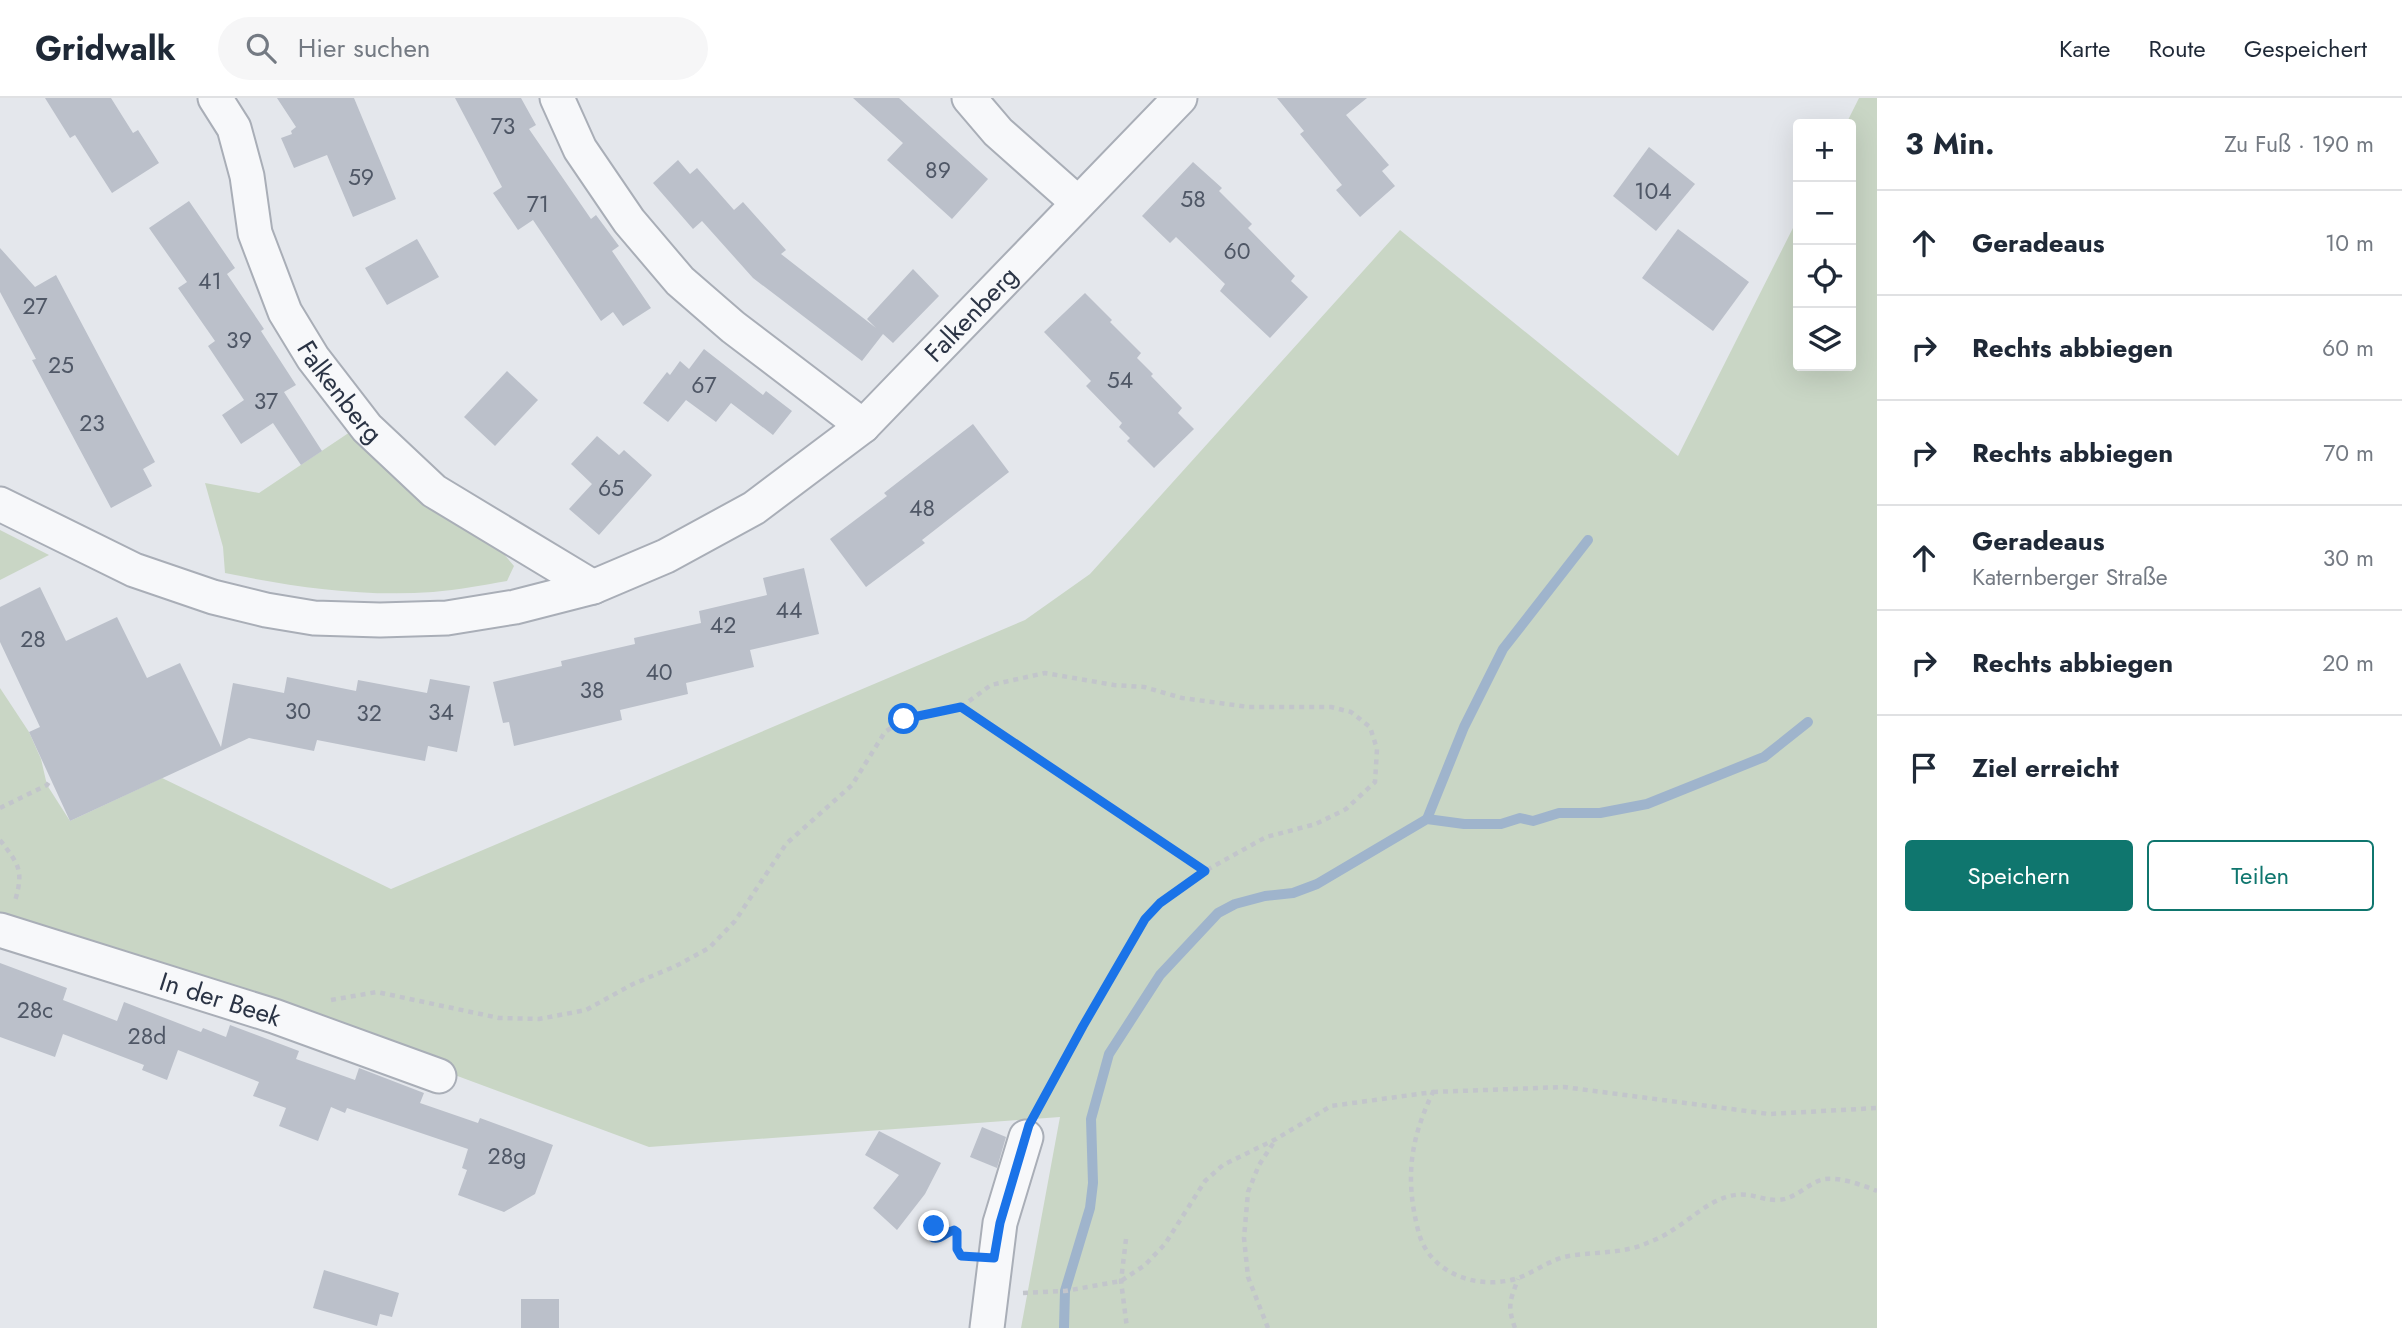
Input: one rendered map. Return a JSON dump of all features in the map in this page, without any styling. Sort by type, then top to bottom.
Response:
[{"type":"street","name":"Falkenberg","points":[[215,98],[234,128],[247,177],[255,233],[285,312],[313,358],[367,428],[434,491],[593,587]]},
{"type":"street","points":[[556,98],[580,149],[629,221],[680,281],[733,327],[863,426]]},
{"type":"street","points":[[969,98],[998,132],[1079,203]]},
{"type":"street","name":"Falkenberg","points":[[0,504],[134,569],[213,597],[314,618],[447,618],[515,607],[593,587],[666,556],[754,508],[863,426],[1180,98]]},
{"type":"street","name":"In der Beek","points":[[2,931],[274,1016],[439,1076]]},
{"type":"street","points":[[987,1328],[1000,1223],[1026,1138]]},
{"type":"path","points":[[326,1001],[377,992],[499,1018],[539,1019],[586,1010],[709,948],[735,921],[786,844],[852,785],[885,732],[904,719],[961,707],[991,685],[1045,673],[1114,685],[1144,687],[1182,698],[1249,707],[1331,707],[1351,712],[1370,727],[1377,749],[1375,782],[1346,809],[1316,824],[1266,837],[1205,871],[1160,903],[1145,919],[1029,1125],[1026,1138]]},
{"type":"path","points":[[961,707],[1205,871]]},
{"type":"path","points":[[0,808],[47,785],[51,779]]},
{"type":"path","points":[[0,840],[21,871],[21,882],[2,931]]},
{"type":"path","points":[[990,1294],[1065,1291],[1121,1281],[1145,1265],[1165,1244],[1205,1181],[1223,1165],[1276,1139],[1331,1106],[1433,1091],[1564,1087],[1769,1114],[1877,1108]]},
{"type":"path","points":[[1433,1091],[1422,1115],[1409,1166],[1414,1214],[1421,1243],[1446,1270],[1458,1278],[1490,1284],[1518,1279],[1542,1265],[1564,1257],[1643,1245],[1670,1232],[1727,1196],[1745,1193],[1777,1200],[1795,1196],[1825,1179],[1846,1181],[1877,1191]]},
{"type":"path","points":[[1268,1328],[1248,1277],[1244,1238],[1248,1192],[1259,1165],[1276,1139]]},
{"type":"path","points":[[926,1213],[935,1220],[933,1238],[939,1238],[954,1230],[957,1232],[957,1249],[961,1256],[994,1258]]},
{"type":"path","points":[[1126,1239],[1121,1281],[1127,1328]]},
{"type":"path","points":[[1515,1328],[1509,1312],[1509,1302],[1518,1279]]},
{"type":"green space","points":[[1859,98],[1877,98],[1877,1328],[1021,1328],[1060,1117],[649,1147],[274,1008],[0,920],[0,688],[29,732],[41,759],[47,785],[70,821],[162,778],[391,889],[1025,620],[1090,574],[1400,230],[1678,456],[1793,228],[1793,371],[1856,371],[1856,119],[1848,119]]},
{"type":"green space","points":[[353,430],[440,511],[503,553],[514,566],[507,581],[442,591],[380,593],[277,583],[225,573],[223,547],[205,483],[259,493]]},
{"type":"green space","points":[[0,530],[49,555],[0,580]]},
{"type":"building","points":[[45,98],[111,98],[133,133],[138,130],[159,163],[112,193],[75,135],[70,138]]},
{"type":"building","points":[[277,98],[354,98],[396,199],[353,217],[327,155],[294,168],[281,138],[292,134],[291,131],[296,127]]},
{"type":"building","points":[[455,98],[521,98],[536,125],[529,129],[591,219],[596,215],[619,246],[612,251],[651,308],[623,326],[613,312],[601,321],[533,220],[518,230],[493,193],[502,187]]},
{"type":"building","points":[[853,98],[899,98],[988,179],[952,219],[887,160],[903,143]]},
{"type":"building","points":[[1277,98],[1367,98],[1346,115],[1389,165],[1382,171],[1395,186],[1360,217],[1336,190],[1342,185],[1300,134],[1304,131]]},
{"type":"building","points":[[1649,147],[1695,184],[1656,231],[1613,196]]},
{"type":"building","points":[[678,160],[690,174],[697,168],[734,210],[743,202],[786,250],[781,254],[876,328],[867,319],[913,269],[939,296],[893,343],[883,334],[862,361],[753,278],[702,221],[693,229],[653,183]]},
{"type":"building","points":[[1193,162],[1222,188],[1219,191],[1252,224],[1248,228],[1295,276],[1291,281],[1308,297],[1270,338],[1220,291],[1225,284],[1176,237],[1170,243],[1142,216]]},
{"type":"building","points":[[189,201],[235,268],[227,274],[264,329],[261,331],[296,385],[284,392],[322,451],[301,465],[273,423],[241,444],[222,415],[244,400],[208,346],[215,341],[178,288],[187,282],[149,228]]},
{"type":"building","points":[[1678,229],[1749,282],[1713,331],[1642,278]]},
{"type":"building","points":[[417,239],[439,277],[387,305],[365,268]]},
{"type":"building","points":[[0,248],[35,287],[56,275],[155,462],[143,469],[152,486],[111,508],[32,360],[36,359],[0,292]]},
{"type":"building","points":[[1085,293],[1141,353],[1137,358],[1182,408],[1178,413],[1194,429],[1154,468],[1127,441],[1130,438],[1119,427],[1122,423],[1086,386],[1091,381],[1044,332]]},
{"type":"building","points":[[704,349],[763,395],[766,391],[792,411],[773,435],[731,403],[716,422],[686,400],[668,422],[643,403],[667,372],[670,375],[680,361],[689,369]]},
{"type":"building","points":[[507,371],[538,400],[495,446],[464,417]]},
{"type":"building","points":[[973,424],[1009,472],[922,540],[925,543],[866,587],[830,539],[887,496],[884,493]]},
{"type":"building","points":[[597,436],[619,455],[624,450],[652,475],[599,535],[569,509],[592,484],[571,464]]},
{"type":"building","points":[[804,568],[819,634],[750,650],[754,667],[686,683],[688,694],[620,710],[622,720],[514,746],[509,722],[503,723],[493,682],[562,666],[561,661],[635,644],[634,638],[701,623],[699,611],[767,595],[763,578]]},
{"type":"building","points":[[40,587],[66,641],[117,617],[147,678],[180,663],[221,747],[233,683],[284,693],[287,677],[356,691],[358,680],[427,693],[430,679],[470,686],[457,752],[428,746],[425,761],[317,740],[314,751],[249,738],[70,821],[29,732],[40,727],[0,642],[0,607]]},
{"type":"building","points":[[0,963],[67,988],[63,1000],[117,1021],[124,1002],[201,1032],[203,1028],[226,1037],[230,1025],[299,1051],[296,1059],[355,1080],[359,1068],[424,1093],[420,1103],[478,1123],[480,1118],[553,1145],[535,1194],[504,1212],[458,1195],[467,1170],[462,1168],[468,1149],[347,1108],[345,1113],[331,1107],[318,1141],[279,1126],[286,1108],[253,1096],[259,1082],[178,1050],[167,1080],[142,1070],[144,1065],[63,1034],[55,1057],[0,1037]]},
{"type":"building","points":[[982,1127],[1006,1137],[997,1168],[970,1157]]},
{"type":"building","points":[[879,1131],[941,1163],[925,1194],[897,1230],[873,1208],[899,1175],[865,1155]]},
{"type":"building","points":[[324,1270],[399,1293],[392,1317],[380,1314],[377,1326],[313,1308]]},
{"type":"building","points":[[521,1299],[559,1299],[559,1328],[521,1328]]},
{"type":"waterway","points":[[1427,819],[1464,727],[1503,649],[1588,540]]},
{"type":"waterway","points":[[1064,1328],[1065,1291],[1090,1208],[1093,1183],[1091,1119],[1109,1054],[1160,975],[1218,913],[1235,904],[1265,896],[1293,893],[1317,884],[1427,819],[1464,824],[1501,824],[1520,818],[1533,821],[1559,813],[1600,813],[1647,804],[1764,757],[1808,722]]},
{"type":"route","points":[[904,719],[961,707],[1205,871],[1160,903],[1145,919],[1029,1125],[1009,1188],[994,1258],[961,1256],[957,1249],[957,1232],[954,1230],[939,1238],[933,1238],[931,1236],[934,1226]]}]
